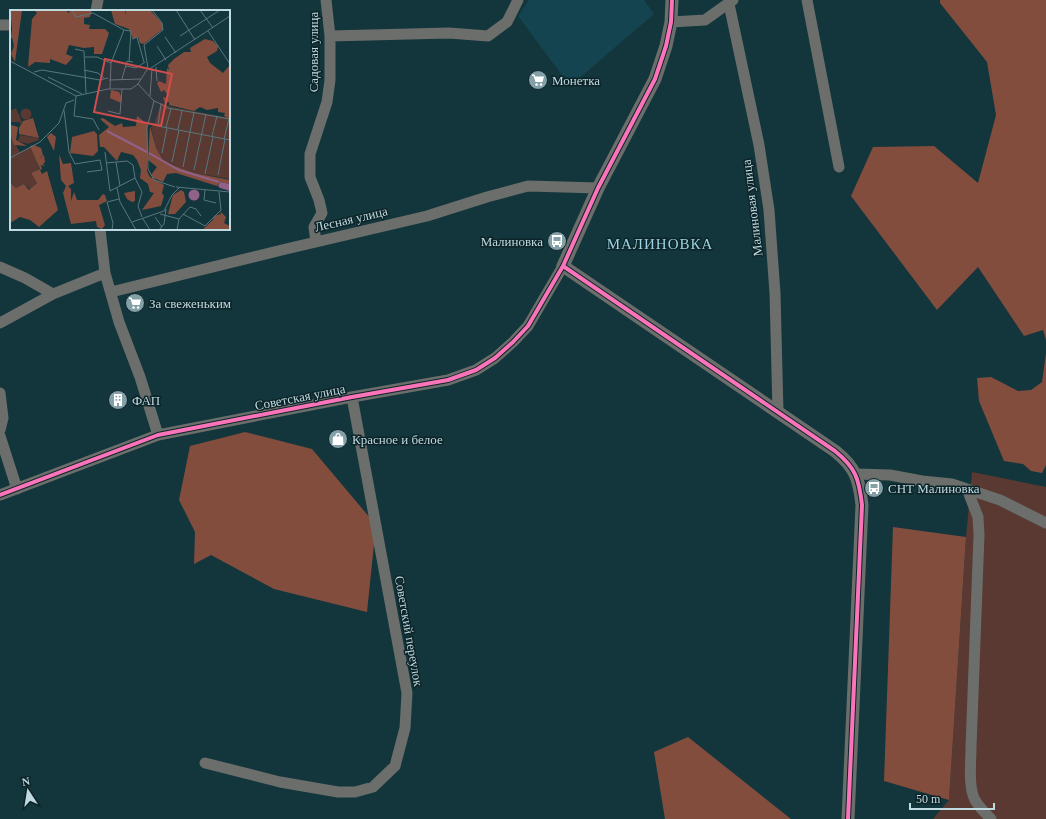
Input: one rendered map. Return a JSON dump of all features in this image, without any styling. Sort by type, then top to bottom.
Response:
[{"type":"street","points":[[96,10],[98,0]]},
{"type":"street","name":"Садовая улица","points":[[316,242],[314,227],[322,213],[319,200],[310,177],[310,154],[327,102],[330,80],[330,36],[326,0]]},
{"type":"street","points":[[330,36],[449,33],[488,36],[507,22],[518,0]]},
{"type":"street","points":[[672,0],[671,22],[666,46],[655,79],[598,188],[563,266],[835,451],[847,461],[856,474],[862,505],[848,819]]},
{"type":"street","points":[[807,0],[839,167]]},
{"type":"street","points":[[671,22],[705,20],[731,2]]},
{"type":"street","name":"Малиновая улица","points":[[731,2],[759,145],[769,210],[775,293],[778,412]]},
{"type":"street","points":[[0,24],[10,25]]},
{"type":"street","name":"Лесная улица","points":[[111,292],[427,216],[528,186],[598,188]]},
{"type":"street","points":[[100,230],[105,274],[119,322],[140,377],[158,435]]},
{"type":"street","name":"Советская улица","points":[[0,495],[158,435],[448,380],[476,370],[495,358],[528,326],[563,266]]},
{"type":"street","points":[[0,267],[53,294]]},
{"type":"street","points":[[0,323],[53,294],[105,274]]},
{"type":"street","points":[[0,393],[3,418],[0,430]]},
{"type":"street","name":"Советский переулок","points":[[205,763],[280,782],[338,792],[355,792],[373,787],[395,766],[405,728],[407,693],[352,397]]},
{"type":"street","points":[[0,436],[17,489]]},
{"type":"street","points":[[856,474],[890,474],[922,481],[952,484],[1000,500],[1046,523]]},
{"type":"street","points":[[967,489],[978,517],[979,535],[971,732],[971,779],[974,798],[991,819]]},
{"type":"shaded area","points":[[529,0],[644,0],[654,14],[570,86],[518,16]]},
{"type":"shaded area","points":[[940,0],[1046,0],[1046,340],[1043,330],[1024,336],[978,267],[937,310],[851,196],[873,147],[934,146],[978,183],[996,115],[987,62],[940,3]]},
{"type":"shaded area","points":[[1046,353],[1046,465],[1042,473],[1031,471],[1023,464],[1004,461],[979,401],[977,378],[991,377],[1018,391],[1031,390],[1042,382]]},
{"type":"shaded area","points":[[245,432],[312,449],[376,525],[367,612],[274,589],[211,555],[194,564],[195,532],[179,500],[190,446]]},
{"type":"shaded area","points":[[972,472],[1046,487],[1046,819],[933,819],[949,800],[966,537]]},
{"type":"shaded area","points":[[893,527],[966,537],[949,800],[884,781]]},
{"type":"shaded area","points":[[688,737],[791,819],[665,819],[654,752]]},
{"type":"cycle path","points":[[672,0],[671,22],[666,46],[655,79],[598,188],[563,266],[835,451],[848,463],[852,469],[858,481],[862,505],[848,819]]},
{"type":"cycle path","points":[[0,495],[158,435],[448,380],[476,370],[495,358],[528,326],[563,266]]},
{"type":"place","name":"Монетка","points":[[538,80]]},
{"type":"place","name":"Малиновка","points":[[557,241]]},
{"type":"place","name":"За свеженьким","points":[[135,303]]},
{"type":"place","name":"ФАП","points":[[118,400]]},
{"type":"place","name":"Красное и белое","points":[[338,439]]},
{"type":"place","name":"СНТ Малиновка","points":[[874,488]]},
{"type":"district","name":"МАЛИНОВКА","points":[[660,244]]}]
